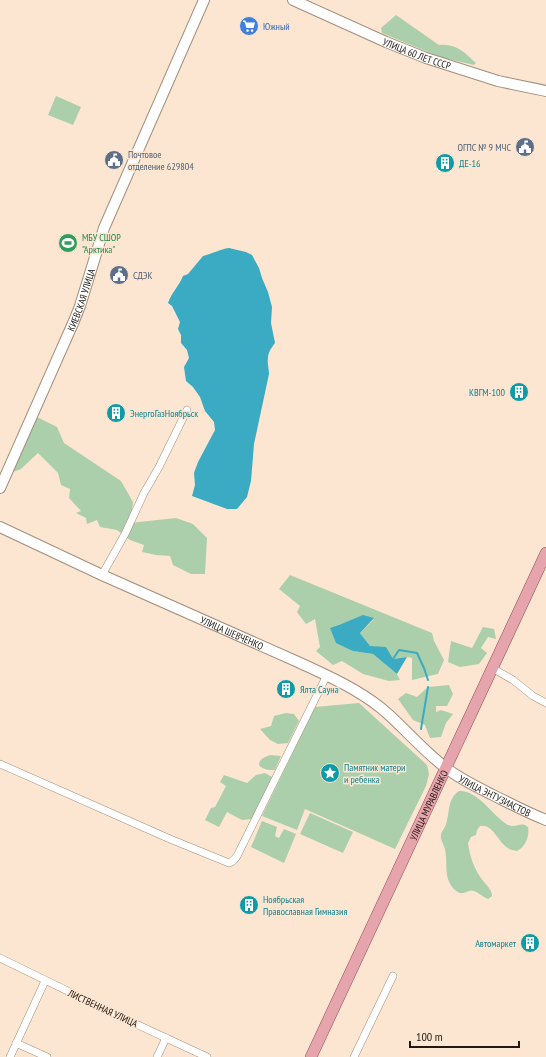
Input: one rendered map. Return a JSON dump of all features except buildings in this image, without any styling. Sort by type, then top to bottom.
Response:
[{"type":"main road","name":"УЛИЦА МУРАВЛЕНКО","points":[[312,1057],[546,553]]},
{"type":"street","name":"КИЕВСКАЯ УЛИЦА","points":[[0,488],[76,316],[99,241],[114,203],[204,0]]},
{"type":"street","name":"УЛИЦА 60 ЛЕТ СССР","points":[[293,0],[386,42],[426,58],[498,81],[546,91]]},
{"type":"street","points":[[102,575],[125,534],[144,493],[187,410]]},
{"type":"street","name":"УЛИЦА ШЕВЧЕНКО","points":[[0,527],[102,575],[327,675],[361,694],[381,708],[446,768]]},
{"type":"street","points":[[492,668],[513,680],[533,696],[546,703]]},
{"type":"street","points":[[0,764],[170,839],[229,863],[233,862],[242,848],[327,675]]},
{"type":"street","name":"УЛИЦА ЭНТУЗИАСТОВ","points":[[446,768],[459,778],[480,789],[546,820]]},
{"type":"street","name":"ЛИСТВЕННАЯ УЛИЦА","points":[[0,958],[207,1057]]},
{"type":"street","points":[[354,1057],[393,976]]},
{"type":"street","points":[[10,1057],[45,980]]},
{"type":"street","points":[[157,1057],[166,1038]]},
{"type":"street","points":[[16,1042],[47,1057]]},
{"type":"green space","points":[[396,15],[439,45],[450,45],[455,47],[464,52],[476,63],[474,65],[440,57],[382,33],[381,28]]},
{"type":"green space","points":[[56,96],[81,107],[73,125],[48,115]]},
{"type":"green space","points":[[37,417],[57,427],[64,443],[121,481],[133,502],[130,523],[176,518],[193,524],[207,538],[205,574],[191,574],[173,565],[170,556],[142,552],[144,545],[130,540],[117,530],[100,527],[97,520],[87,524],[86,518],[76,513],[81,511],[69,498],[70,489],[61,485],[58,473],[38,453],[21,469],[13,472]]},
{"type":"green space","points":[[290,575],[432,633],[434,641],[444,660],[438,674],[412,680],[412,658],[407,657],[393,659],[370,646],[360,633],[374,619],[330,628],[353,651],[373,654],[397,674],[400,680],[389,681],[363,674],[342,661],[333,665],[316,651],[320,647],[315,619],[306,624],[297,612],[300,606],[279,589]]},
{"type":"green space","points":[[483,627],[494,629],[496,639],[488,637],[481,648],[487,653],[479,664],[460,667],[448,662],[451,641],[472,648]]},
{"type":"green space","points":[[449,685],[453,694],[447,706],[436,706],[436,712],[441,710],[453,714],[446,723],[441,737],[430,738],[425,725],[413,720],[398,699],[406,693],[417,697],[428,687]]},
{"type":"green space","points":[[359,703],[427,765],[429,774],[426,786],[395,849],[305,809],[297,830],[262,816],[315,707]]},
{"type":"green space","points":[[286,713],[294,714],[299,721],[288,743],[278,744],[270,740],[260,729],[271,726],[274,716]]},
{"type":"green space","points":[[270,755],[281,756],[275,770],[264,769],[259,765],[264,757]]},
{"type":"green space","points":[[265,773],[272,777],[252,819],[242,820],[227,812],[219,827],[205,820],[211,808],[215,807],[226,786],[220,782],[224,775],[247,783],[256,775]]},
{"type":"green space","points":[[459,791],[472,794],[478,798],[505,823],[512,826],[525,825],[528,827],[526,841],[517,851],[506,847],[488,827],[480,826],[476,835],[471,837],[468,843],[470,854],[478,873],[490,889],[492,896],[488,899],[472,890],[463,893],[458,892],[451,886],[447,876],[446,854],[441,835],[446,824],[452,798]]},
{"type":"green space","points":[[310,813],[353,832],[343,853],[300,834]]},
{"type":"green space","points":[[262,821],[277,827],[275,836],[279,838],[284,829],[296,834],[284,863],[251,847]]},
{"type":"water","points":[[229,248],[252,255],[259,268],[272,307],[271,323],[275,343],[268,356],[269,374],[254,444],[251,481],[247,497],[237,509],[227,509],[192,496],[195,485],[194,473],[198,462],[215,430],[214,422],[205,411],[200,397],[193,387],[186,381],[184,367],[189,358],[187,350],[181,343],[181,335],[178,329],[180,322],[172,306],[168,303],[183,276],[188,274],[203,256]]},
{"type":"water","points":[[363,615],[374,618],[360,633],[370,646],[386,647],[393,659],[407,657],[397,674],[373,654],[353,651],[336,643],[330,628]]},
{"type":"waterway","points":[[393,659],[399,650],[417,653],[428,680]]},
{"type":"waterway","points":[[421,729],[428,687]]},
{"type":"place","name":"Южный","points":[[249,26]]},
{"type":"place","name":"ОГПС № 9 МЧС","points":[[525,147]]},
{"type":"place","name":"Почтовое отделение 629804","points":[[114,160]]},
{"type":"place","name":"ДЕ-16","points":[[445,163]]},
{"type":"place","name":"МБУ СШОР \"Арктика\"","points":[[68,243]]},
{"type":"place","name":"СДЭК","points":[[119,275]]},
{"type":"place","name":"КВГМ-100","points":[[519,392]]},
{"type":"place","name":"ЭнергоГазНоябрьск","points":[[116,413]]},
{"type":"place","name":"Ялта Сауна","points":[[286,689]]},
{"type":"place","name":"Памятник матери и ребенка","points":[[330,773]]},
{"type":"place","name":"Ноябрьская Православная Гимназия","points":[[249,905]]},
{"type":"place","name":"Автомаркет","points":[[530,943]]}]
